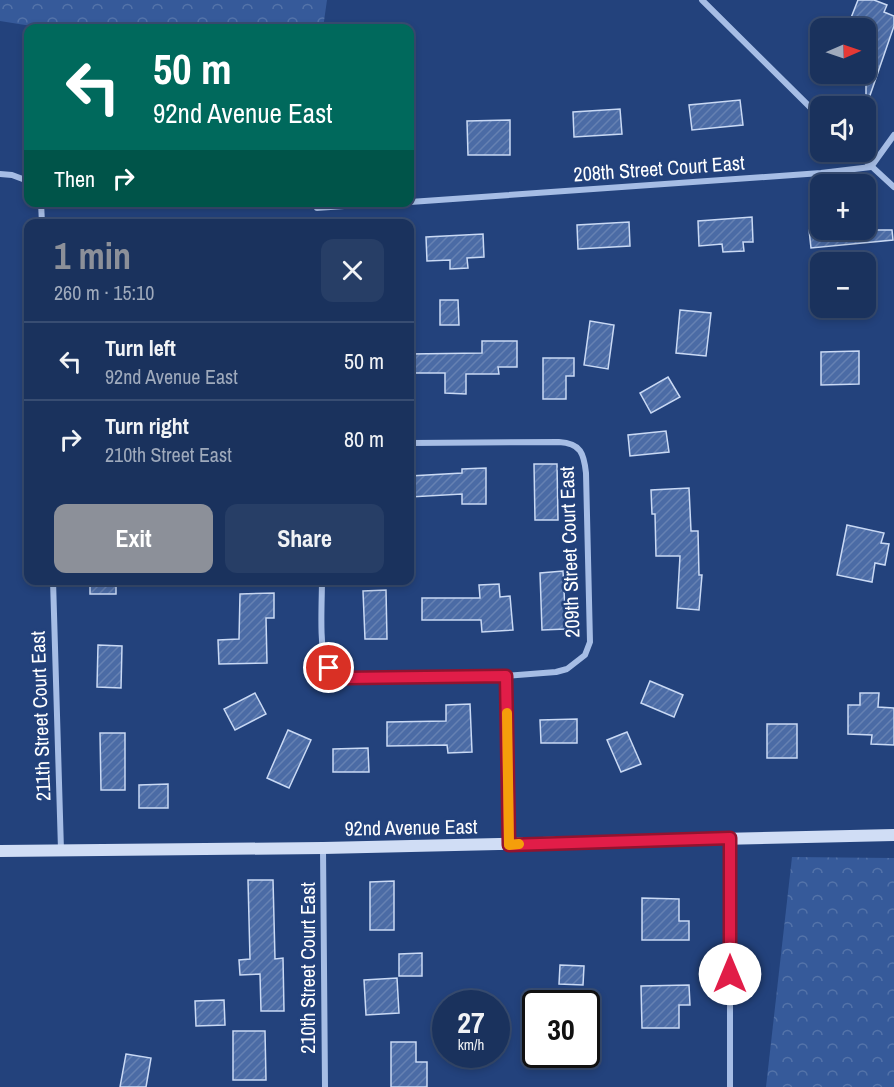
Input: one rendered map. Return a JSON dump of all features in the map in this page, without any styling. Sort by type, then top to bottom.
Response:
[{"type":"street","points":[[702,0],[810,107]]},
{"type":"street","points":[[871,166],[894,135]]},
{"type":"street","points":[[867,162],[894,187]]},
{"type":"street","name":"208th Street Court East","points":[[414,202],[810,174],[871,166]]},
{"type":"street","points":[[0,174],[24,180]]},
{"type":"street","points":[[316,208],[330,207]]},
{"type":"street","name":"209th Street Court East","points":[[414,443],[570,442],[578,448],[584,458],[590,642],[585,656],[567,669],[506,676]]},
{"type":"street","name":"211th Street Court East","points":[[53,585],[61,851]]},
{"type":"street","points":[[322,585],[325,663],[345,678],[506,676],[509,845]]},
{"type":"street","name":"92nd Avenue East","points":[[0,851],[509,845],[894,835]]},
{"type":"street","points":[[730,838],[730,1087]]},
{"type":"street","name":"210th Street Court East","points":[[323,848],[324,1087]]},
{"type":"green space","points":[[0,0],[327,0],[324,24],[24,25],[0,21]]},
{"type":"green space","points":[[792,857],[894,858],[894,1087],[766,1087]]},
{"type":"building","points":[[858,0],[874,0],[887,5],[884,12],[894,16],[894,26],[876,78],[876,18],[851,18]]},
{"type":"building","points":[[866,84],[874,84],[870,96],[866,96]]},
{"type":"building","points":[[740,100],[743,125],[692,130],[689,105]]},
{"type":"building","points":[[620,109],[622,134],[574,137],[573,112]]},
{"type":"building","points":[[510,120],[510,155],[468,155],[467,121]]},
{"type":"building","points":[[752,217],[753,242],[743,242],[744,251],[723,252],[722,244],[699,246],[698,221]]},
{"type":"building","points":[[629,222],[630,246],[578,249],[577,225]]},
{"type":"building","points":[[876,230],[892,230],[893,240],[811,248],[810,240],[876,240]]},
{"type":"building","points":[[483,234],[484,257],[467,258],[468,268],[450,269],[450,260],[427,261],[426,237]]},
{"type":"building","points":[[440,300],[458,300],[459,325],[440,325]]},
{"type":"building","points":[[680,310],[711,313],[706,356],[676,353]]},
{"type":"building","points":[[590,321],[614,325],[608,369],[584,365]]},
{"type":"building","points":[[482,341],[517,341],[517,367],[498,367],[499,374],[466,374],[466,394],[445,393],[445,373],[414,373],[414,354],[482,353]]},
{"type":"building","points":[[859,351],[859,384],[821,385],[821,352]]},
{"type":"building","points":[[543,358],[574,358],[574,376],[566,376],[566,399],[543,399]]},
{"type":"building","points":[[668,377],[680,397],[651,413],[640,393]]},
{"type":"building","points":[[666,431],[669,452],[630,456],[628,435]]},
{"type":"building","points":[[534,464],[557,464],[558,520],[535,520]]},
{"type":"building","points":[[486,468],[486,504],[462,504],[462,494],[414,497],[414,476],[462,473],[462,469]]},
{"type":"building","points":[[689,488],[691,531],[698,531],[699,575],[702,575],[699,610],[677,608],[680,556],[656,556],[655,514],[652,514],[651,490]]},
{"type":"building","points":[[847,525],[884,533],[881,543],[889,544],[885,565],[875,563],[872,582],[837,575]]},
{"type":"building","points":[[563,571],[566,629],[542,630],[540,573]]},
{"type":"building","points":[[499,584],[500,597],[510,596],[513,630],[482,632],[481,620],[422,620],[422,598],[480,598],[479,585]]},
{"type":"building","points":[[90,585],[116,585],[116,594],[90,594]]},
{"type":"building","points":[[386,590],[387,639],[365,639],[363,591]]},
{"type":"building","points":[[274,593],[274,618],[266,618],[267,663],[219,664],[218,640],[239,639],[240,594]]},
{"type":"building","points":[[98,645],[122,646],[121,688],[97,687]]},
{"type":"building","points":[[650,681],[683,695],[674,717],[641,703]]},
{"type":"building","points":[[255,693],[266,714],[235,730],[224,709]]},
{"type":"building","points":[[860,693],[879,693],[878,707],[894,708],[894,745],[871,744],[872,735],[848,734],[848,705],[860,705]]},
{"type":"building","points":[[470,704],[472,752],[448,753],[447,745],[387,746],[387,722],[446,721],[446,705]]},
{"type":"building","points":[[577,719],[577,743],[541,743],[540,720]]},
{"type":"building","points":[[767,724],[797,724],[797,758],[767,758]]},
{"type":"building","points":[[288,730],[311,740],[289,788],[267,778]]},
{"type":"building","points":[[627,732],[641,764],[621,772],[607,740]]},
{"type":"building","points":[[100,733],[125,733],[125,790],[101,790]]},
{"type":"building","points":[[368,748],[369,772],[333,772],[333,749]]},
{"type":"building","points":[[168,784],[168,808],[139,808],[139,785]]},
{"type":"building","points":[[248,880],[273,880],[275,959],[283,958],[284,1011],[261,1011],[260,974],[240,975],[239,960],[250,959]]},
{"type":"building","points":[[394,881],[394,930],[370,930],[370,882]]},
{"type":"building","points":[[642,898],[679,899],[679,921],[689,921],[689,940],[642,940]]},
{"type":"building","points":[[422,953],[422,976],[399,976],[399,954]]},
{"type":"building","points":[[560,965],[584,966],[583,985],[559,984]]},
{"type":"building","points":[[397,978],[399,1013],[366,1015],[364,980]]},
{"type":"building","points":[[689,985],[690,1005],[679,1005],[679,1028],[642,1028],[641,986]]},
{"type":"building","points":[[224,1000],[225,1025],[196,1026],[195,1001]]},
{"type":"building","points":[[233,1031],[265,1031],[266,1080],[233,1080]]},
{"type":"building","points":[[391,1042],[416,1042],[416,1062],[427,1062],[427,1087],[391,1087]]},
{"type":"building","points":[[126,1054],[151,1058],[146,1087],[120,1087]]},
{"type":"slow traffic","points":[[507,713],[509,845],[519,844]]},
{"type":"route","points":[[329,668],[345,678],[363,679],[506,676],[509,845],[730,838],[730,974]]}]
